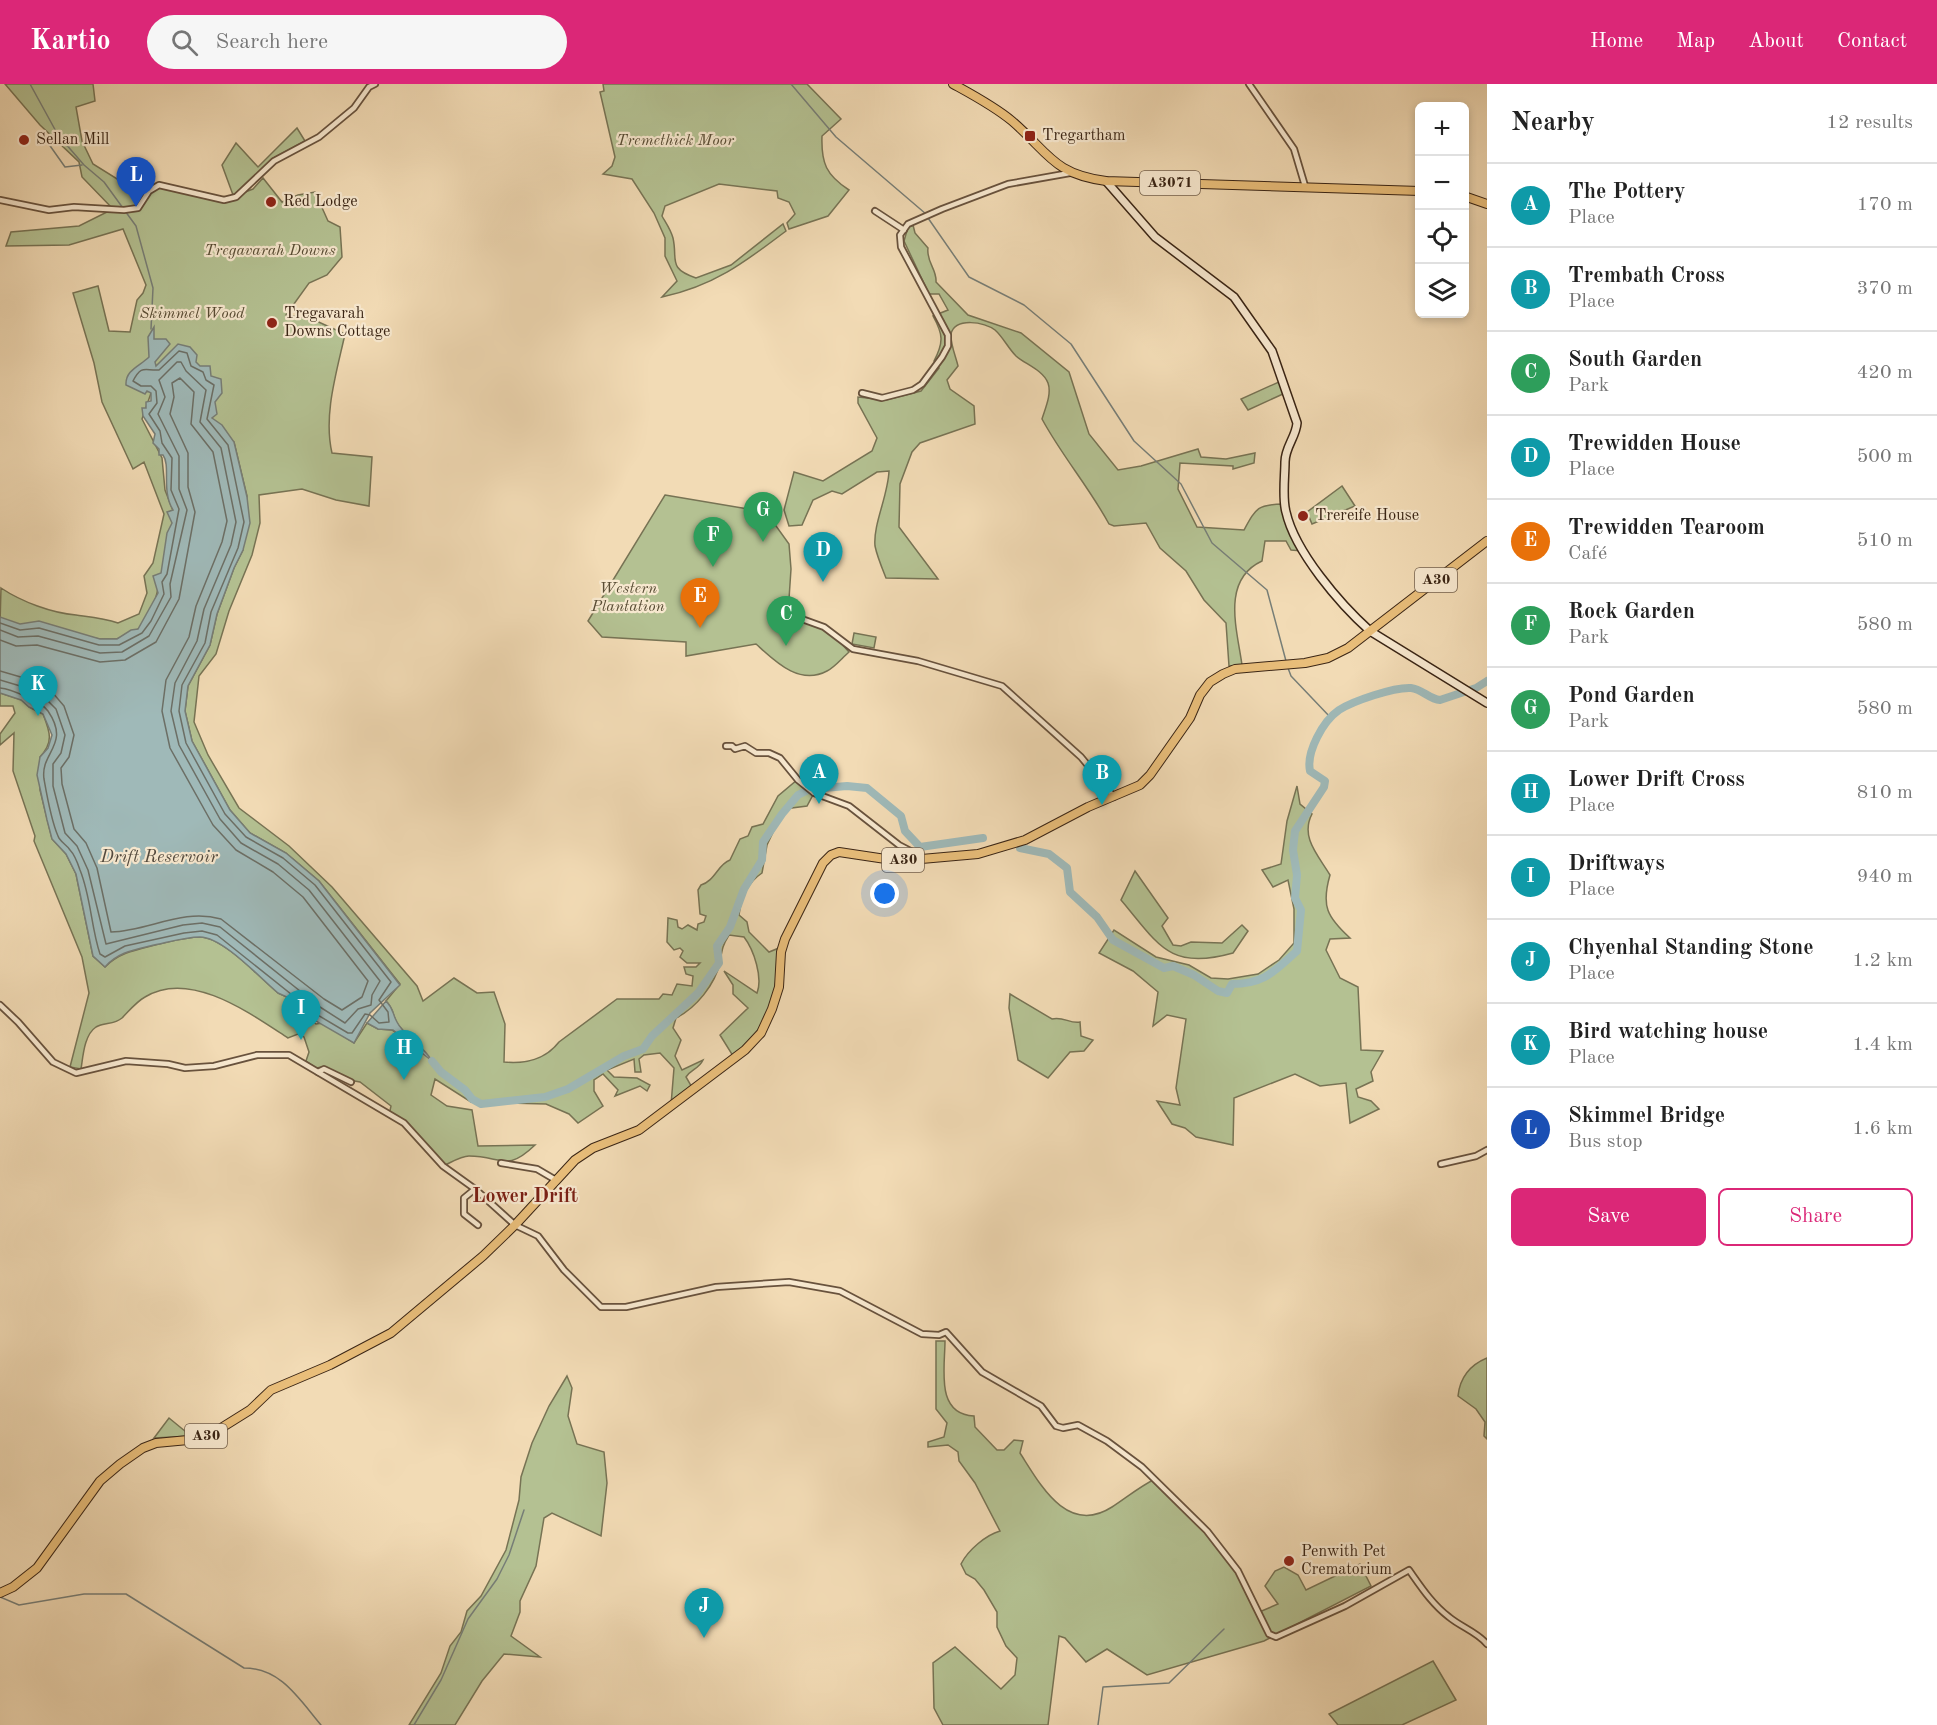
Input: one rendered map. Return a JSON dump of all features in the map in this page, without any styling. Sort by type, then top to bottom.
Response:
[{"type":"main road","name":"A3071","points":[[953,84],[1012,121],[1052,162],[1070,173],[1106,181],[1415,191]]},
{"type":"main road","points":[[1106,181],[1155,237],[1234,297],[1272,351],[1297,423],[1296,435],[1285,459],[1285,510],[1311,561],[1353,616],[1370,631],[1487,703]]},
{"type":"main road","points":[[1469,198],[1487,204]]},
{"type":"main road","name":"A30","points":[[0,1593],[13,1587],[37,1568],[100,1481],[127,1458],[156,1443],[199,1438],[210,1434],[250,1410],[271,1390],[368,1347],[414,1316],[515,1225],[554,1179],[575,1160],[652,1120],[745,1050],[761,1033],[779,987],[781,952],[785,939],[823,863],[831,855],[838,852],[899,861],[978,854],[1017,844],[1140,785],[1150,775],[1190,718],[1200,694],[1210,682],[1235,669],[1288,665],[1328,658],[1370,631],[1487,541]]},
{"type":"street","points":[[0,200],[49,210],[74,207],[124,210],[138,208],[149,190],[159,185],[224,200],[236,197],[274,161],[320,137],[354,108],[369,87],[375,84]]},
{"type":"street","points":[[1249,84],[1294,149],[1305,186]]},
{"type":"street","points":[[862,393],[882,398],[913,390],[922,384],[948,346],[948,335],[901,248],[900,235],[908,224],[1008,184],[1070,173]]},
{"type":"street","points":[[875,211],[904,230]]},
{"type":"street","points":[[788,614],[824,627],[853,649],[918,661],[1002,686],[1082,757],[1114,797]]},
{"type":"street","points":[[726,746],[735,749],[744,746],[756,753],[770,753],[780,758],[798,780],[814,793],[849,806],[899,845],[924,858]]},
{"type":"street","points":[[0,1005],[53,1062],[76,1073],[126,1061],[168,1064],[185,1068],[289,1055],[404,1123],[443,1166],[515,1225],[538,1236],[564,1270],[601,1307],[627,1308],[717,1287],[789,1282],[840,1291],[922,1334],[939,1335],[945,1332],[982,1372],[1041,1406],[1056,1426],[1063,1428],[1078,1425],[1107,1441],[1142,1467],[1207,1531],[1238,1571],[1269,1634],[1276,1637],[1306,1624],[1409,1570],[1431,1601],[1450,1619],[1481,1637],[1487,1644]]},
{"type":"street","points":[[318,1072],[324,1069],[351,1082]]},
{"type":"street","points":[[1441,1164],[1476,1156],[1487,1150]]},
{"type":"street","points":[[501,1163],[537,1169],[554,1179]]},
{"type":"street","points":[[475,1190],[464,1198],[464,1214],[478,1226]]},
{"type":"green space","points":[[5,84],[93,84],[95,101],[76,107],[82,141],[93,164],[130,187],[149,190],[159,185],[224,200],[253,189],[263,178],[282,202],[298,195],[315,192],[328,221],[340,227],[342,257],[327,275],[309,283],[286,315],[312,319],[345,334],[330,408],[332,453],[372,457],[369,506],[336,500],[302,489],[259,495],[260,523],[252,555],[229,611],[216,654],[199,676],[194,722],[208,755],[239,808],[289,846],[332,887],[417,986],[423,1001],[454,978],[477,993],[494,992],[505,1024],[504,1062],[520,1062],[534,1060],[548,1053],[559,1042],[617,999],[659,999],[663,994],[672,995],[677,984],[692,986],[693,976],[686,974],[684,967],[696,967],[700,963],[687,963],[680,957],[683,951],[680,948],[674,950],[667,942],[668,918],[677,920],[678,927],[682,929],[688,925],[697,930],[698,924],[704,922],[706,916],[700,914],[698,890],[722,865],[730,860],[740,839],[748,836],[752,827],[763,824],[778,796],[797,780],[814,793],[807,806],[784,809],[767,845],[762,873],[749,886],[740,909],[739,915],[747,922],[749,932],[769,952],[779,948],[774,994],[770,1008],[756,1033],[733,1056],[720,1035],[748,1008],[733,994],[733,985],[724,971],[757,993],[759,980],[754,956],[744,937],[729,935],[714,979],[704,995],[676,1018],[673,1028],[681,1040],[675,1056],[682,1070],[703,1060],[686,1077],[693,1089],[671,1105],[674,1068],[660,1053],[644,1055],[639,1059],[641,1072],[635,1072],[634,1059],[607,1070],[614,1077],[637,1078],[650,1085],[647,1091],[640,1086],[615,1096],[618,1090],[603,1074],[594,1080],[594,1091],[603,1106],[578,1123],[569,1114],[546,1104],[471,1102],[435,1079],[431,1095],[447,1106],[472,1110],[478,1146],[535,1145],[525,1154],[510,1161],[469,1156],[443,1166],[404,1123],[389,1115],[391,1106],[360,1082],[338,1078],[322,1067],[316,1068],[306,1061],[309,1052],[304,1037],[298,1034],[288,1038],[220,998],[200,991],[181,988],[163,990],[145,997],[119,1020],[96,1027],[89,1035],[81,1069],[70,1067],[89,993],[82,957],[34,841],[35,836],[13,771],[14,733],[0,745],[0,734],[15,713],[13,706],[0,706],[0,693],[22,700],[29,707],[43,714],[49,732],[49,742],[40,757],[40,790],[52,839],[66,854],[76,874],[93,956],[105,967],[122,955],[141,949],[189,938],[209,939],[241,959],[278,993],[287,997],[285,1001],[291,1002],[316,1024],[323,1023],[354,1043],[367,1023],[378,1029],[392,1030],[427,1056],[399,1026],[386,1001],[400,984],[319,881],[286,853],[250,833],[230,810],[192,741],[185,711],[188,686],[210,645],[217,614],[243,550],[247,496],[234,442],[151,393],[142,419],[162,458],[165,490],[174,513],[167,554],[149,624],[117,639],[100,639],[0,624],[1,588],[37,606],[67,614],[118,623],[139,614],[147,593],[144,576],[153,563],[164,514],[144,462],[133,469],[102,402],[94,363],[73,293],[98,286],[109,331],[130,332],[137,300],[146,285],[123,229],[69,245],[6,246],[11,232],[79,226],[113,209],[82,177],[79,162],[40,125]]},
{"type":"green space","name":"Tremethick Moor","points":[[603,84],[807,84],[841,119],[822,136],[823,154],[826,168],[849,190],[828,216],[789,229],[787,223],[795,214],[789,202],[778,198],[777,191],[719,184],[665,206],[662,216],[672,235],[677,267],[696,278],[731,265],[783,224],[786,231],[728,272],[698,286],[662,297],[677,281],[665,256],[665,238],[654,213],[632,179],[603,174],[612,166],[615,157],[600,92],[604,91]]},
{"type":"green space","points":[[297,128],[305,141],[273,158],[242,190],[233,195],[222,165],[236,143],[258,167]]},
{"type":"green space","points":[[913,225],[915,233],[928,248],[936,282],[968,315],[1021,333],[1069,372],[1089,434],[1118,470],[1141,466],[1198,449],[1201,457],[1226,459],[1255,453],[1254,463],[1233,469],[1233,466],[1180,463],[1178,489],[1197,527],[1244,530],[1255,512],[1263,506],[1284,504],[1302,551],[1291,550],[1286,541],[1265,541],[1262,561],[1249,569],[1241,580],[1236,593],[1235,621],[1242,665],[1229,666],[1226,623],[1204,600],[1186,571],[1160,548],[1146,523],[1114,526],[1109,524],[1042,419],[1049,392],[1046,378],[1016,356],[995,330],[978,323],[958,325],[951,334],[958,366],[947,380],[950,389],[974,406],[975,424],[920,443],[912,452],[900,484],[899,527],[938,579],[886,578],[876,550],[875,537],[889,471],[877,472],[842,494],[832,491],[813,500],[802,525],[789,526],[784,510],[794,472],[823,481],[872,451],[877,438],[858,403],[858,397],[886,400],[921,391],[939,368],[934,361],[941,338],[933,316],[948,310],[939,294],[929,294],[904,241],[908,227]]},
{"type":"green space","points":[[1281,381],[1283,394],[1248,410],[1241,399]]},
{"type":"green space","points":[[1342,486],[1355,506],[1312,524],[1307,512]]},
{"type":"green space","name":"Western Plantation","points":[[665,495],[766,512],[789,544],[791,569],[788,614],[830,631],[849,652],[827,671],[807,676],[788,670],[756,644],[686,656],[686,642],[602,637],[588,621]]},
{"type":"green space","points":[[854,633],[876,637],[874,648],[852,644]]},
{"type":"green space","points":[[1297,786],[1300,804],[1312,814],[1308,830],[1309,838],[1330,875],[1326,895],[1328,910],[1336,924],[1350,938],[1330,939],[1326,950],[1340,978],[1358,987],[1361,1050],[1383,1051],[1371,1072],[1373,1081],[1356,1089],[1358,1097],[1371,1101],[1379,1109],[1350,1123],[1346,1083],[1320,1086],[1295,1074],[1234,1098],[1233,1145],[1196,1137],[1185,1128],[1172,1124],[1157,1101],[1180,1105],[1176,1088],[1186,1019],[1167,1015],[1153,1026],[1158,992],[1133,971],[1099,953],[1114,930],[1156,957],[1189,965],[1211,978],[1228,979],[1258,974],[1279,960],[1294,943],[1294,909],[1288,880],[1273,887],[1262,870],[1281,864],[1287,821]]},
{"type":"green space","points":[[1135,871],[1168,918],[1162,926],[1173,945],[1181,946],[1191,942],[1222,943],[1242,925],[1248,931],[1233,953],[1194,959],[1179,956],[1167,950],[1156,941],[1121,900]]},
{"type":"green space","points":[[1010,994],[1052,1019],[1060,1018],[1080,1022],[1081,1036],[1093,1040],[1084,1051],[1070,1052],[1048,1078],[1018,1060],[1009,1008]]},
{"type":"green space","points":[[936,1341],[945,1341],[945,1388],[953,1407],[962,1413],[974,1416],[975,1427],[997,1450],[1004,1450],[1014,1440],[1023,1441],[1020,1453],[1036,1479],[1068,1511],[1081,1515],[1096,1514],[1112,1507],[1155,1479],[1185,1508],[1238,1571],[1257,1613],[1278,1604],[1265,1586],[1275,1571],[1284,1567],[1298,1575],[1306,1590],[1360,1564],[1371,1586],[1264,1641],[1147,1675],[1107,1649],[1086,1662],[1065,1638],[1059,1636],[1048,1725],[943,1725],[934,1708],[933,1663],[955,1647],[1001,1689],[1015,1675],[1017,1658],[1006,1646],[997,1627],[997,1612],[984,1590],[975,1579],[966,1574],[961,1564],[978,1544],[1000,1531],[975,1483],[959,1461],[958,1452],[948,1445],[928,1447],[928,1442],[944,1437],[947,1423],[936,1409]]},
{"type":"green space","points":[[1487,1358],[1487,1439],[1484,1436],[1485,1422],[1476,1409],[1458,1396],[1467,1372]]},
{"type":"green space","points":[[567,1376],[572,1388],[568,1416],[577,1444],[604,1452],[607,1483],[601,1536],[552,1513],[544,1518],[536,1566],[520,1601],[520,1612],[511,1636],[540,1657],[504,1654],[482,1681],[455,1725],[409,1725],[441,1673],[450,1646],[461,1632],[467,1611],[481,1596],[506,1550],[519,1500],[521,1477],[532,1443],[549,1406]]},
{"type":"green space","points":[[169,1418],[191,1436],[154,1438]]},
{"type":"green space","points":[[1433,1661],[1456,1700],[1402,1725],[1338,1725],[1329,1714]]},
{"type":"water","name":"Drift Reservoir","points":[[154,327],[154,339],[166,339],[170,344],[155,362],[156,366],[178,344],[190,347],[197,355],[196,362],[200,366],[210,366],[211,376],[221,379],[222,393],[215,402],[217,414],[212,418],[222,425],[234,442],[247,497],[250,523],[243,550],[217,614],[210,645],[188,686],[185,711],[192,741],[230,810],[250,833],[286,853],[319,881],[400,985],[370,1013],[354,1043],[314,1020],[291,1002],[285,1001],[287,997],[278,993],[230,951],[209,939],[188,938],[137,949],[120,955],[105,967],[93,956],[76,874],[66,854],[52,839],[37,775],[40,757],[48,748],[52,735],[43,714],[21,700],[0,693],[0,617],[20,624],[39,621],[100,639],[117,639],[131,630],[138,629],[158,593],[153,576],[161,573],[167,533],[172,523],[167,512],[173,510],[169,503],[165,460],[163,455],[159,455],[159,449],[153,443],[155,434],[143,416],[142,408],[146,408],[146,402],[151,401],[151,393],[147,391],[145,394],[126,385],[130,372],[149,357],[148,337]]},
{"type":"water","points":[[386,1001],[400,1027],[432,1061],[393,1030],[378,1029],[367,1023]]},
{"type":"waterway","points":[[30,84],[58,135],[84,165],[104,182],[136,226],[153,288],[151,329]]},
{"type":"waterway","points":[[791,84],[836,137],[926,214]]},
{"type":"waterway","points":[[41,133],[65,167],[82,165]]},
{"type":"waterway","points":[[928,218],[969,277],[1024,305],[1071,344],[1134,441],[1181,484],[1212,543],[1267,590],[1286,661]]},
{"type":"waterway","points":[[1288,668],[1291,676],[1331,718]]},
{"type":"waterway","points":[[1020,848],[1049,854],[1067,868],[1070,892],[1097,917],[1113,940],[1164,968],[1173,966],[1194,975],[1218,991],[1227,993],[1232,984],[1253,982],[1268,975],[1297,951],[1301,910],[1295,898],[1297,875],[1293,850],[1295,831],[1324,787],[1325,781],[1310,771],[1309,763],[1313,746],[1327,722],[1345,706],[1384,692],[1411,688],[1440,700],[1476,688],[1487,681]]},
{"type":"waterway","points":[[812,789],[847,786],[867,788],[901,816],[905,831],[920,847],[983,838]]},
{"type":"waterway","points":[[432,1061],[441,1072],[481,1104],[545,1097],[568,1089],[624,1056],[643,1049],[652,1036],[698,993],[719,963],[717,946],[730,927],[744,889],[762,860],[763,842],[798,795],[808,790]]},
{"type":"waterway","points":[[414,1725],[441,1680],[468,1619],[497,1579],[509,1555],[524,1510]]},
{"type":"waterway","points":[[0,1597],[19,1605],[84,1594],[126,1594],[244,1668],[257,1669],[279,1679],[297,1696],[321,1725]]},
{"type":"waterway","points":[[1098,1725],[1103,1687],[1169,1683],[1224,1629]]},
{"type":"place","name":"Tregartham","points":[[1030,136]]},
{"type":"place","name":"Sellan Mill","points":[[24,140]]},
{"type":"place","name":"Red Lodge","points":[[271,202]]},
{"type":"place","name":"Skimmel Bridge","points":[[136,207]]},
{"type":"place","name":"Tregavarah Downs Cottage","points":[[272,323]]},
{"type":"place","name":"Trereife House","points":[[1303,516]]},
{"type":"place","name":"Pond Garden","points":[[763,542]]},
{"type":"place","name":"Rock Garden","points":[[713,567]]},
{"type":"place","name":"Trewidden House","points":[[823,582]]},
{"type":"place","name":"Trewidden Tearoom","points":[[700,628]]},
{"type":"place","name":"South Garden","points":[[786,646]]},
{"type":"place","name":"Bird watching house","points":[[38,716]]},
{"type":"place","name":"The Pottery","points":[[819,804]]},
{"type":"place","name":"Trembath Cross","points":[[1102,805]]},
{"type":"place","name":"Driftways","points":[[301,1040]]},
{"type":"place","name":"Lower Drift Cross","points":[[404,1080]]},
{"type":"place","name":"Penwith Pet Crematorium","points":[[1289,1561]]},
{"type":"place","name":"Chyenhal Standing Stone","points":[[704,1638]]},
{"type":"district","name":"Lower Drift","points":[[525,1197]]},
{"type":"park label","name":"Tregavarah Downs","points":[[270,251]]},
{"type":"park label","name":"Skimmel Wood","points":[[192,314]]}]
